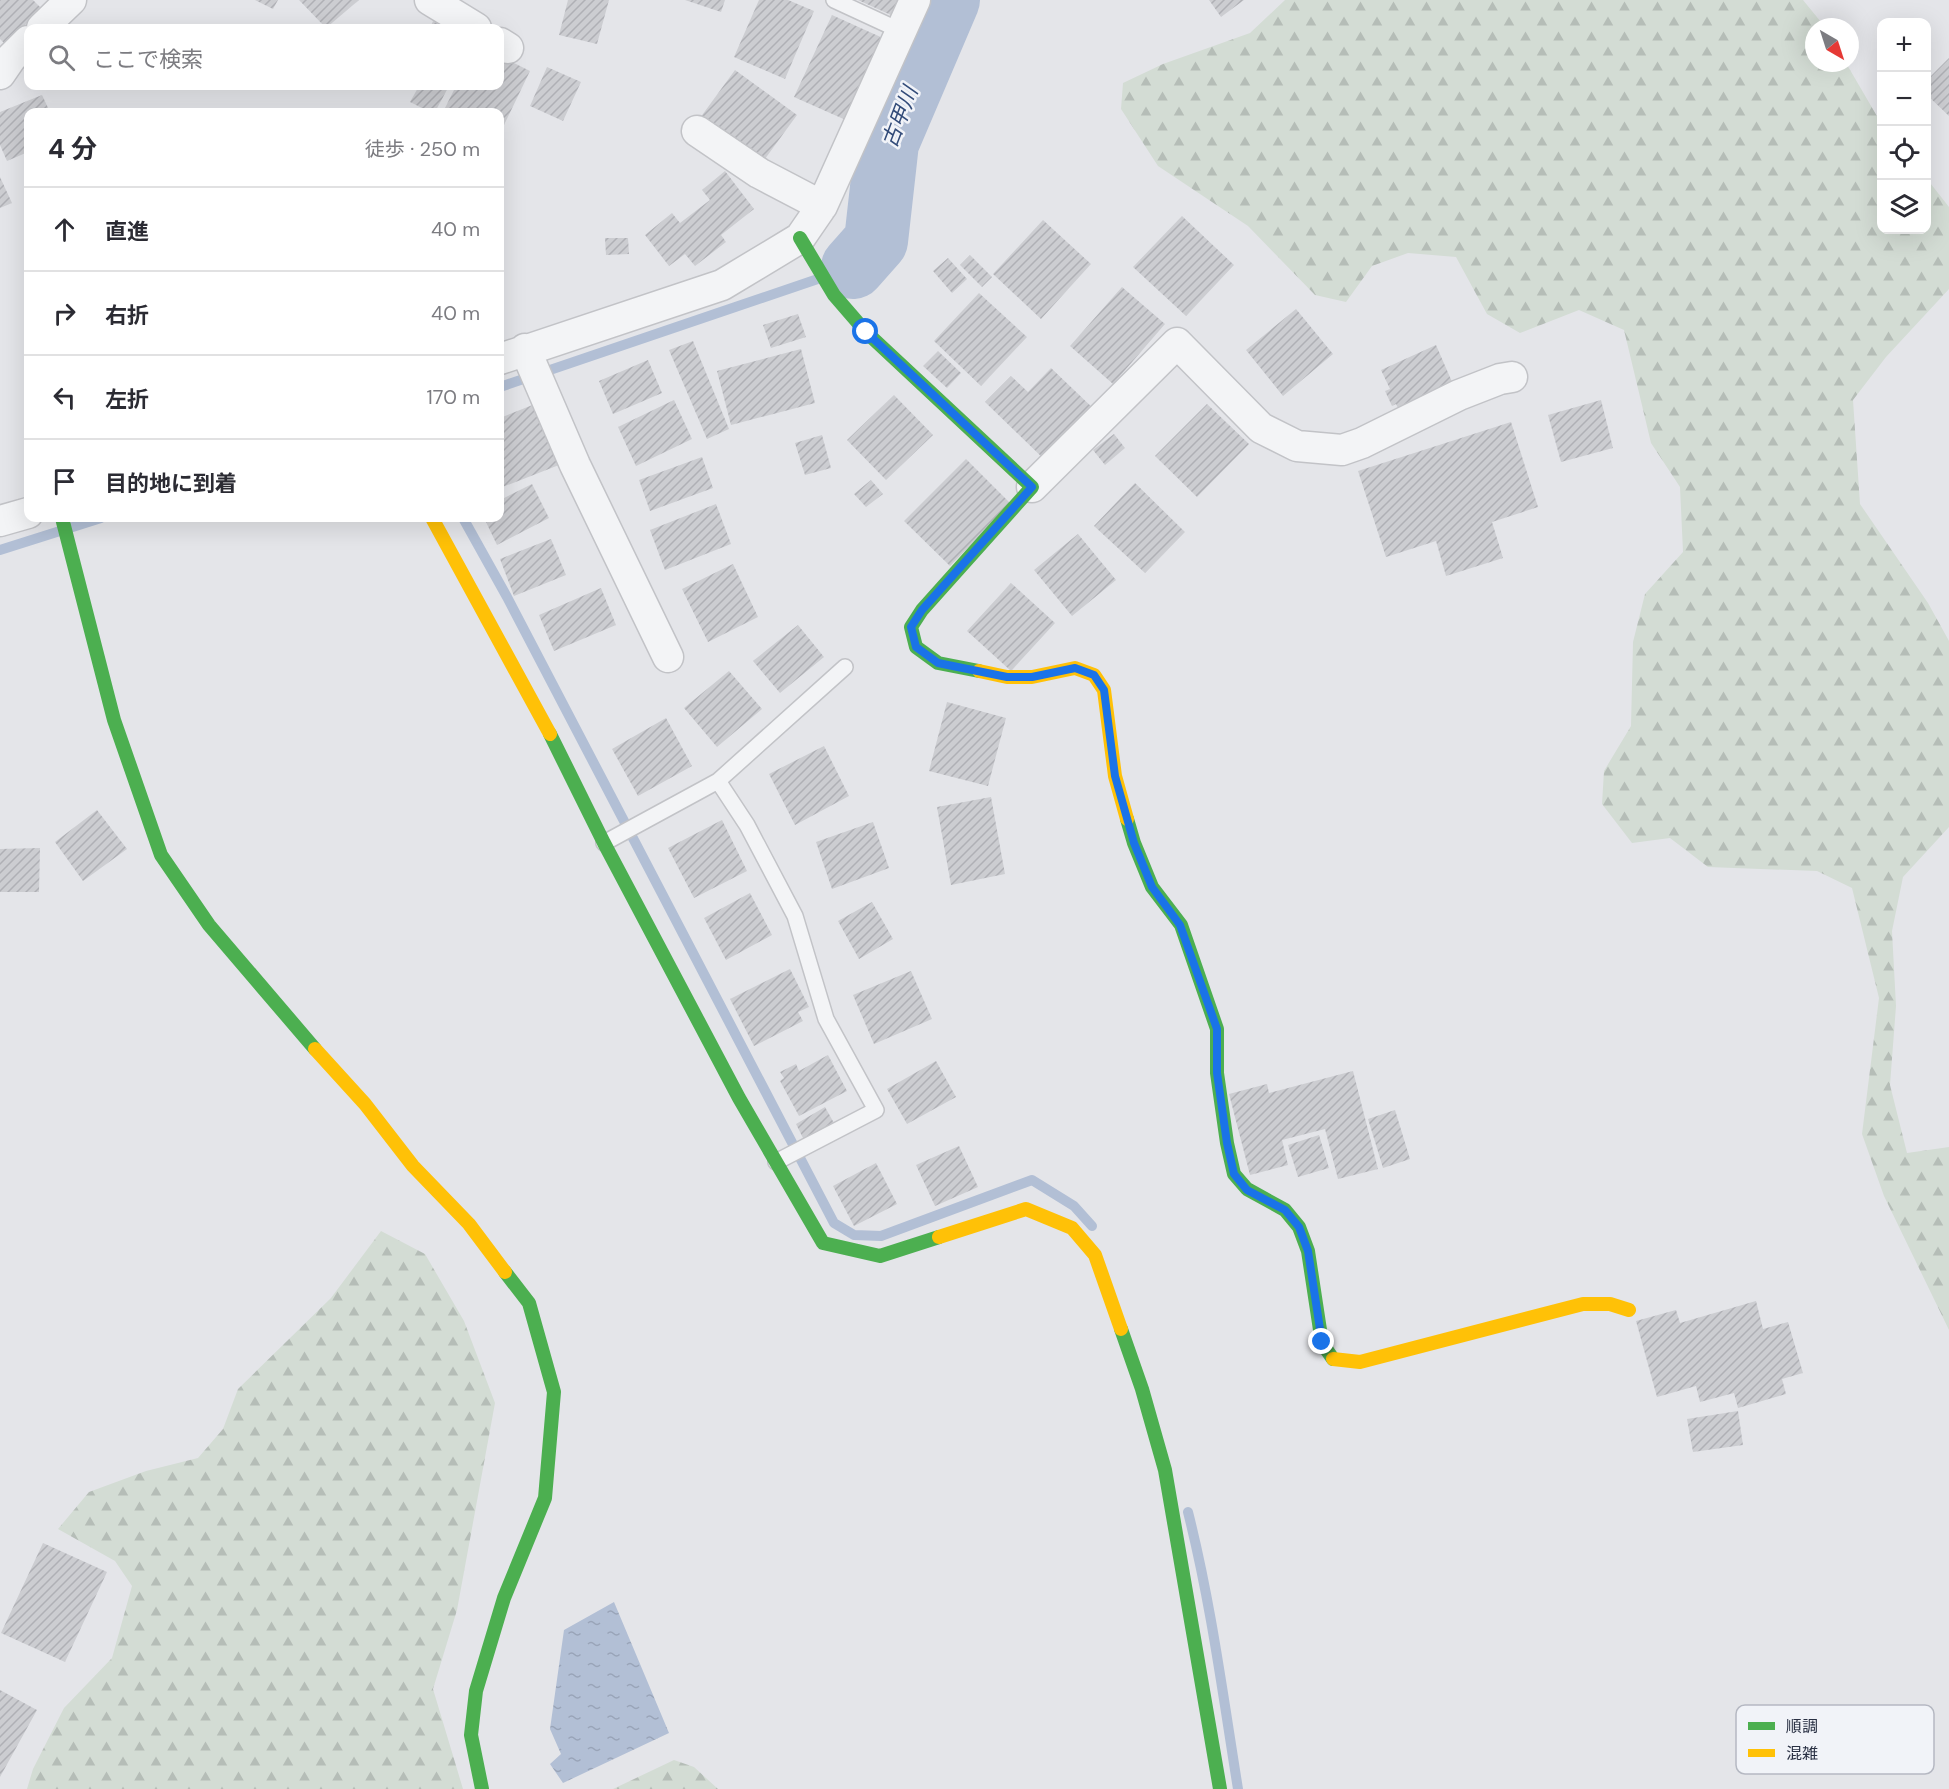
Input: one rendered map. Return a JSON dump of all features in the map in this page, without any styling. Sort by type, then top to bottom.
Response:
[{"type":"street","points":[[46,24],[71,0]]},
{"type":"street","points":[[430,0],[469,24]]},
{"type":"street","points":[[668,657],[575,465],[512,354],[722,285],[800,238],[822,206],[915,0]]},
{"type":"street","points":[[0,74],[24,45]]},
{"type":"street","points":[[697,131],[759,172],[822,206]]},
{"type":"street","points":[[800,238],[819,274],[866,332],[1032,487]]},
{"type":"street","points":[[1512,378],[1500,379],[1459,395],[1362,443],[1342,450],[1297,446],[1261,428],[1177,343],[1032,487],[922,610],[911,627],[916,647],[938,663],[1007,677],[1032,677],[1075,668],[1094,675],[1104,690],[1115,776],[1134,843],[1152,887],[1180,925],[1217,1029],[1217,1073],[1234,1174],[1247,1190],[1285,1210],[1299,1227],[1308,1251],[1322,1342],[1333,1359],[1360,1362],[1583,1304],[1610,1304],[1629,1310]]},
{"type":"street","points":[[0,521],[24,514]]},
{"type":"street","points":[[63,522],[114,720],[161,855],[209,925],[311,1045],[365,1104],[413,1166],[469,1224],[529,1303],[555,1392],[546,1498],[504,1598],[476,1691],[471,1735],[482,1789]]},
{"type":"street","points":[[434,522],[537,708],[604,843],[739,1098],[823,1243],[880,1256],[1026,1209],[1072,1228],[1095,1255],[1142,1389],[1165,1470],[1220,1789]]},
{"type":"lane","points":[[834,0],[900,31]]},
{"type":"lane","points":[[604,843],[718,781],[845,667]]},
{"type":"lane","points":[[718,781],[747,825],[795,916],[826,1019],[876,1110],[776,1162]]},
{"type":"green space","points":[[1285,0],[1803,0],[1818,18],[1805,18],[1805,72],[1851,72],[1877,116],[1877,234],[1931,234],[1931,184],[1949,207],[1949,289],[1886,357],[1853,400],[1860,504],[1928,603],[1949,641],[1949,827],[1903,877],[1892,931],[1896,1006],[1890,1085],[1907,1153],[1949,1147],[1949,1330],[1884,1196],[1862,1134],[1879,998],[1852,888],[1817,871],[1708,867],[1670,838],[1632,843],[1602,804],[1604,771],[1631,726],[1633,642],[1645,594],[1683,552],[1680,487],[1651,443],[1624,330],[1579,310],[1520,333],[1487,314],[1456,257],[1408,253],[1372,266],[1346,302],[1315,295],[1248,226],[1158,166],[1121,109],[1123,83],[1163,64],[1250,33]]},
{"type":"green space","points":[[381,1231],[425,1254],[464,1321],[495,1403],[457,1610],[433,1689],[463,1789],[27,1789],[33,1769],[64,1708],[112,1658],[132,1586],[115,1561],[58,1529],[89,1492],[146,1471],[198,1458],[223,1429],[238,1389],[331,1298]]},
{"type":"green space","points":[[674,1760],[694,1767],[718,1789],[613,1789]]},
{"type":"water","points":[[614,1602],[669,1733],[563,1783],[550,1764],[561,1754],[550,1729],[564,1630]]},
{"type":"building","points":[[0,0],[33,0],[41,8],[6,45],[0,39]]},
{"type":"building","points":[[255,0],[278,0],[273,9]]},
{"type":"building","points":[[299,0],[359,0],[331,24],[322,24]]},
{"type":"building","points":[[568,0],[609,0],[597,44],[559,35]]},
{"type":"building","points":[[685,0],[725,0],[721,12]]},
{"type":"building","points":[[759,0],[788,0],[814,11],[785,79],[734,57]]},
{"type":"building","points":[[858,0],[901,0],[893,16]]},
{"type":"building","points":[[1209,0],[1244,0],[1221,17]]},
{"type":"building","points":[[832,15],[885,39],[848,121],[794,97]]},
{"type":"building","points":[[504,58],[530,71],[504,125],[504,108],[445,108],[454,90],[504,90]]},
{"type":"building","points":[[1949,58],[1949,116],[1931,99],[1931,76]]},
{"type":"building","points":[[547,67],[581,82],[563,121],[530,106]]},
{"type":"building","points":[[735,70],[797,115],[762,163],[700,118]]},
{"type":"building","points":[[417,90],[447,90],[437,108],[422,108],[410,102]]},
{"type":"building","points":[[42,95],[48,108],[24,108],[24,154],[7,161],[0,145],[0,112]]},
{"type":"building","points":[[725,171],[754,209],[721,235],[726,242],[695,266],[685,254],[669,266],[645,235],[672,213],[680,223],[710,200],[702,190]]},
{"type":"building","points":[[0,177],[12,203],[0,208]]},
{"type":"building","points":[[1182,216],[1234,265],[1186,316],[1133,267]]},
{"type":"building","points":[[1043,220],[1091,264],[1041,319],[993,274]]},
{"type":"building","points":[[605,238],[628,238],[629,254],[606,255]]},
{"type":"building","points":[[970,255],[992,277],[982,287],[960,265]]},
{"type":"building","points":[[948,258],[967,279],[952,293],[933,271]]},
{"type":"building","points":[[1122,287],[1165,324],[1113,384],[1070,346]]},
{"type":"building","points":[[979,293],[1027,337],[981,386],[934,341]]},
{"type":"building","points":[[1296,309],[1333,354],[1283,396],[1246,350]]},
{"type":"building","points":[[798,314],[806,337],[771,348],[763,325]]},
{"type":"building","points":[[693,341],[729,429],[707,439],[669,350]]},
{"type":"building","points":[[1436,345],[1456,391],[1402,416],[1396,404],[1392,406],[1385,391],[1390,389],[1381,370]]},
{"type":"building","points":[[801,349],[815,403],[731,425],[717,371]]},
{"type":"building","points":[[938,351],[961,373],[947,388],[923,366]]},
{"type":"building","points":[[648,360],[662,393],[613,414],[599,381]]},
{"type":"building","points":[[1051,368],[1096,411],[1047,462],[985,402],[1011,376],[1028,392]]},
{"type":"building","points":[[894,395],[933,435],[886,480],[847,440]]},
{"type":"building","points":[[674,400],[692,439],[636,466],[618,427]]},
{"type":"building","points":[[1601,400],[1613,448],[1561,462],[1548,415]]},
{"type":"building","points":[[535,404],[559,465],[504,486],[504,416]]},
{"type":"building","points":[[1207,404],[1249,444],[1197,497],[1155,456]]},
{"type":"building","points":[[1511,422],[1538,507],[1492,522],[1503,558],[1446,576],[1436,541],[1386,557],[1358,471]]},
{"type":"building","points":[[1114,434],[1125,448],[1105,465],[1093,450]]},
{"type":"building","points":[[822,435],[831,468],[805,475],[795,443]]},
{"type":"building","points":[[702,457],[713,488],[650,511],[639,480]]},
{"type":"building","points":[[966,459],[1011,504],[950,566],[904,521]]},
{"type":"building","points":[[871,480],[883,494],[866,507],[854,494]]},
{"type":"building","points":[[1135,483],[1185,532],[1145,573],[1094,526]]},
{"type":"building","points":[[532,484],[549,518],[497,545],[486,522],[504,522],[504,498]]},
{"type":"building","points":[[716,504],[731,544],[665,570],[650,530]]},
{"type":"building","points":[[1078,534],[1116,580],[1072,616],[1034,570]]},
{"type":"building","points":[[551,539],[566,575],[514,596],[500,559]]},
{"type":"building","points":[[733,564],[758,617],[708,642],[682,589]]},
{"type":"building","points":[[1011,583],[1055,623],[1011,671],[967,631]]},
{"type":"building","points":[[601,588],[616,625],[554,651],[539,615]]},
{"type":"building","points":[[798,625],[824,657],[780,693],[753,661]]},
{"type":"building","points":[[729,671],[762,709],[717,747],[684,708]]},
{"type":"building","points":[[947,702],[1006,718],[988,786],[929,771]]},
{"type":"building","points":[[666,718],[692,766],[638,796],[612,749]]},
{"type":"building","points":[[824,746],[849,796],[795,825],[769,774]]},
{"type":"building","points":[[991,797],[1005,874],[951,885],[937,807]]},
{"type":"building","points":[[97,810],[127,849],[83,881],[55,842]]},
{"type":"building","points":[[722,820],[747,871],[694,898],[668,848]]},
{"type":"building","points":[[873,822],[889,868],[832,889],[816,842]]},
{"type":"building","points":[[40,848],[39,892],[0,892],[0,849]]},
{"type":"building","points":[[750,893],[772,935],[726,960],[704,918]]},
{"type":"building","points":[[872,902],[893,939],[859,959],[838,921]]},
{"type":"building","points":[[790,969],[809,1007],[798,1012],[803,1021],[754,1046],[730,999]]},
{"type":"building","points":[[911,971],[932,1019],[874,1044],[853,995]]},
{"type":"building","points":[[828,1055],[847,1091],[799,1116],[780,1081],[784,1078],[780,1072],[796,1064],[799,1071]]},
{"type":"building","points":[[936,1061],[956,1097],[907,1124],[887,1089]]},
{"type":"building","points":[[1353,1071],[1378,1169],[1338,1179],[1325,1129],[1282,1140],[1288,1165],[1250,1175],[1229,1094],[1267,1084],[1269,1093]]},
{"type":"building","points":[[825,1107],[834,1123],[804,1140],[796,1124]]},
{"type":"building","points":[[1395,1110],[1410,1159],[1383,1168],[1368,1119]]},
{"type":"building","points":[[1319,1135],[1329,1168],[1298,1177],[1288,1145]]},
{"type":"building","points":[[959,1146],[978,1187],[935,1206],[916,1165]]},
{"type":"building","points":[[876,1163],[897,1204],[854,1226],[833,1186]]},
{"type":"building","points":[[1756,1301],[1763,1329],[1788,1322],[1803,1373],[1782,1379],[1786,1394],[1738,1408],[1734,1393],[1700,1402],[1696,1386],[1657,1397],[1636,1321],[1676,1310],[1680,1323]]},
{"type":"building","points":[[1738,1411],[1743,1445],[1693,1452],[1687,1419]]},
{"type":"building","points":[[43,1543],[107,1572],[65,1662],[1,1633]]},
{"type":"building","points":[[0,1690],[37,1710],[0,1777]]},
{"type":"waterway","name":"古甲川","points":[[853,267],[876,241],[887,143],[948,0]]},
{"type":"waterway","points":[[504,386],[853,267]]},
{"type":"waterway","points":[[0,550],[88,522]]},
{"type":"waterway","points":[[465,522],[507,597],[834,1223],[854,1235],[881,1236],[1032,1180],[1074,1206],[1092,1226]]},
{"type":"waterway","points":[[1188,1512],[1210,1615],[1238,1789]]},
{"type":"traffic: fast","points":[[800,238],[834,295],[866,332],[1032,487],[922,610],[911,627],[916,647],[938,663],[979,671]]},
{"type":"traffic: fast","points":[[63,522],[114,720],[161,855],[209,925],[315,1049]]},
{"type":"traffic: fast","points":[[550,734],[604,843],[739,1098],[823,1243],[880,1256],[939,1237]]},
{"type":"traffic: fast","points":[[1127,819],[1152,887],[1181,925],[1217,1029],[1217,1073],[1234,1174],[1247,1189],[1285,1210],[1299,1227],[1308,1251],[1322,1343],[1333,1359]]},
{"type":"traffic: fast","points":[[482,1789],[471,1735],[476,1691],[504,1598],[545,1498],[554,1392],[529,1303],[505,1272]]},
{"type":"traffic: fast","points":[[1121,1329],[1142,1389],[1165,1470],[1220,1789]]},
{"type":"traffic: slow","points":[[434,522],[550,734]]},
{"type":"traffic: slow","points":[[979,671],[1007,677],[1032,677],[1075,668],[1094,675],[1104,690],[1115,776],[1127,819]]},
{"type":"traffic: slow","points":[[315,1049],[365,1104],[413,1166],[469,1224],[505,1272]]},
{"type":"traffic: slow","points":[[939,1237],[1026,1209],[1072,1228],[1095,1255],[1121,1329]]},
{"type":"traffic: slow","points":[[1333,1359],[1360,1362],[1583,1304],[1610,1304],[1629,1310]]},
{"type":"route","points":[[866,332],[1032,487],[922,610],[911,627],[916,647],[938,663],[1007,677],[1032,677],[1075,668],[1094,675],[1104,690],[1115,776],[1134,843],[1152,887],[1180,925],[1217,1029],[1217,1073],[1234,1174],[1247,1190],[1285,1210],[1299,1227],[1308,1251],[1322,1342]]}]
